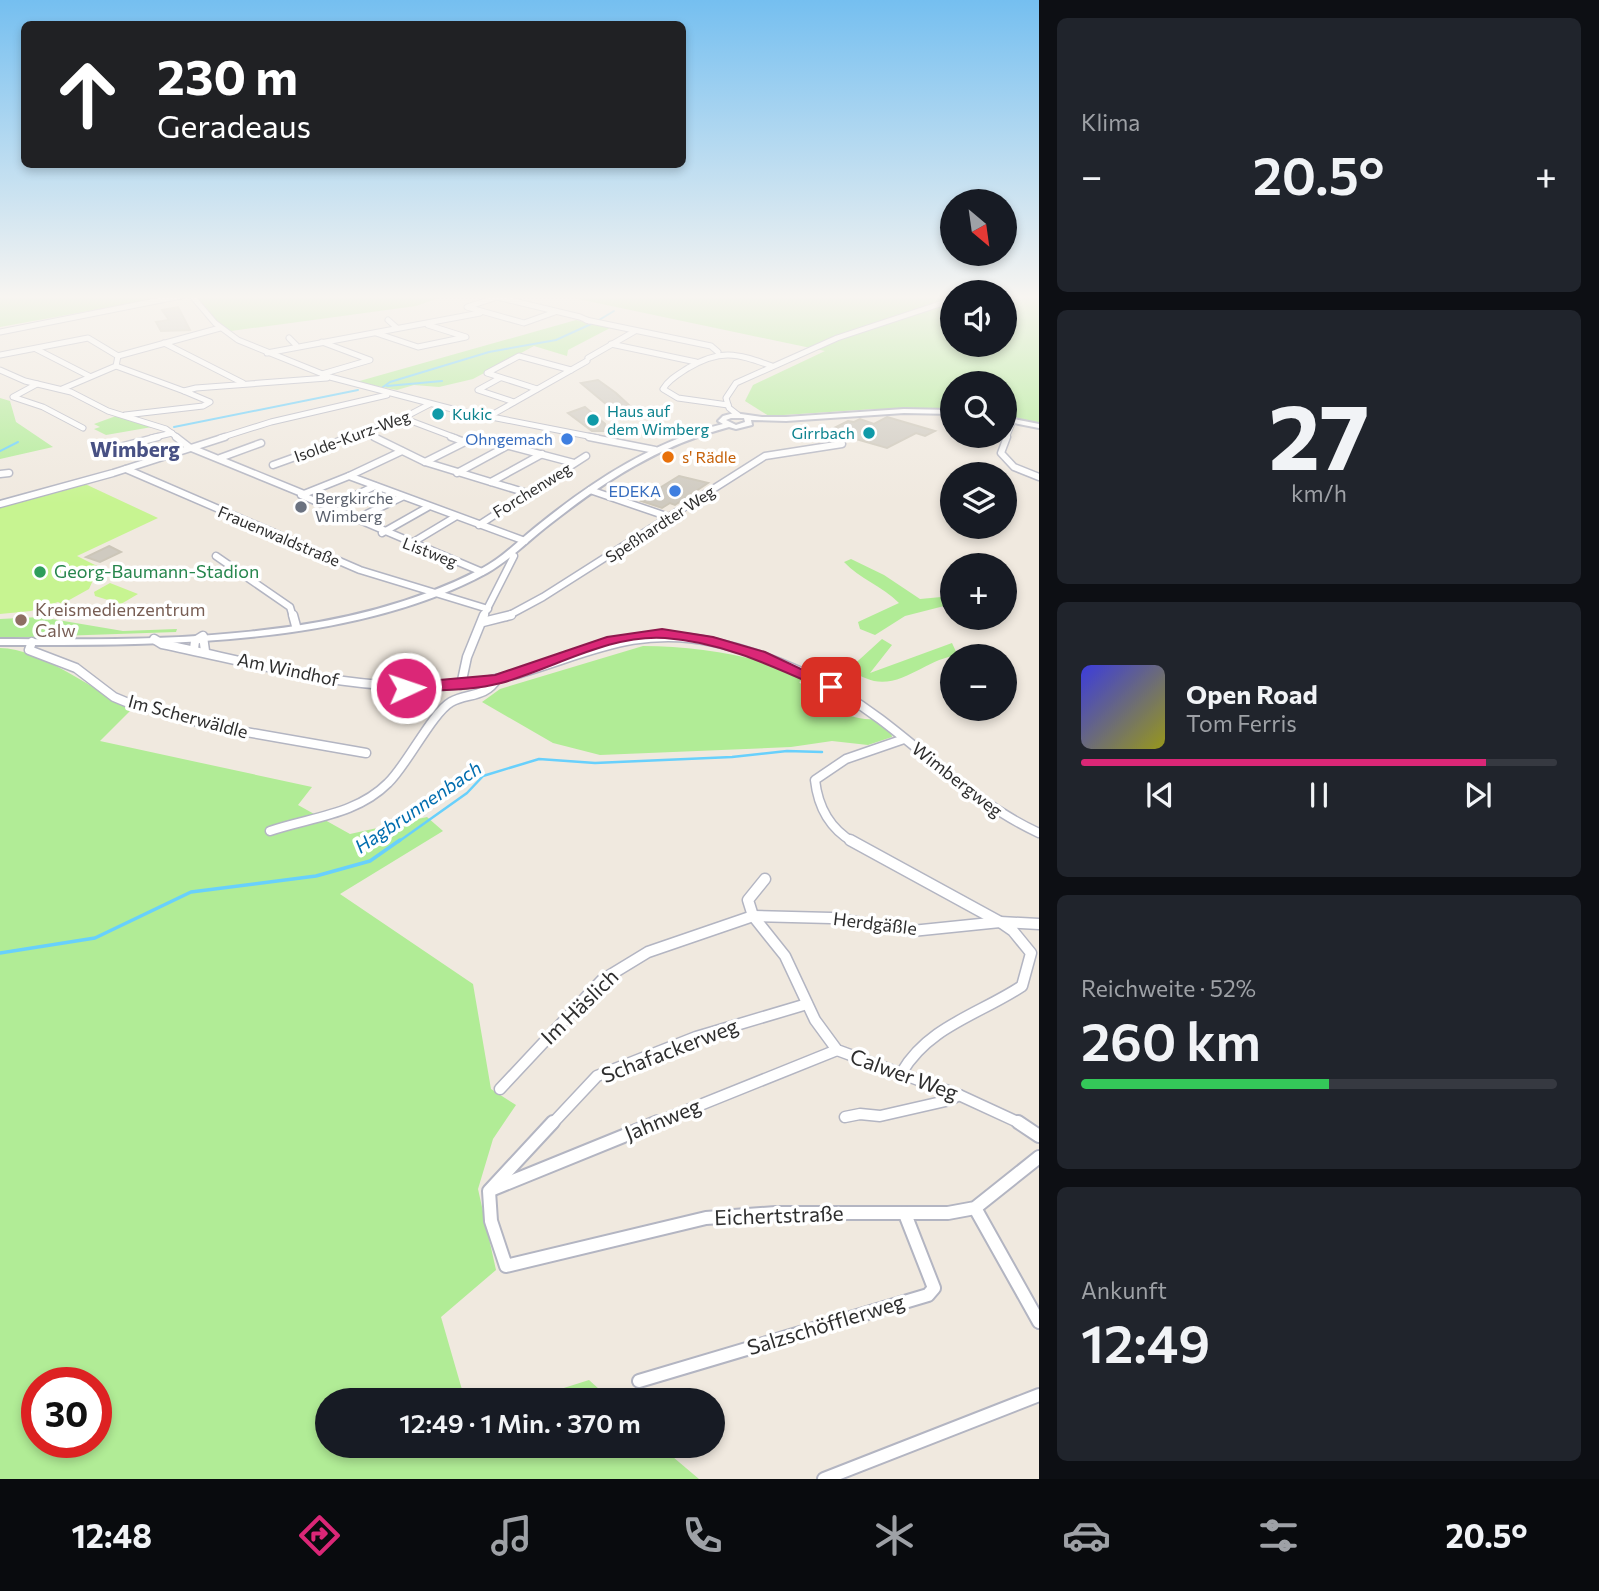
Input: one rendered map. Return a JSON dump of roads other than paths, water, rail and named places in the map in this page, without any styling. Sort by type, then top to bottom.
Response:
[{"type":"street","points":[[67,365],[89,376]]},
{"type":"street","points":[[214,365],[244,381],[243,383]]},
{"type":"street","points":[[298,365],[330,377],[430,404],[655,450]]},
{"type":"street","points":[[322,374],[353,365]]},
{"type":"street","points":[[503,365],[488,373],[537,389]]},
{"type":"street","points":[[553,365],[571,370]]},
{"type":"street","points":[[488,417],[579,365]]},
{"type":"street","points":[[692,365],[665,384],[666,393],[727,415],[740,426],[748,421],[808,419],[883,411],[940,412]]},
{"type":"street","points":[[62,389],[116,366],[210,402],[203,406],[123,416]]},
{"type":"street","points":[[727,415],[728,393],[736,383],[773,366]]},
{"type":"street","points":[[0,370],[37,384],[62,389],[123,416],[172,433],[189,447],[304,494],[402,452]]},
{"type":"street","points":[[184,391],[211,385],[330,377]]},
{"type":"street","points":[[500,378],[478,390],[514,402]]},
{"type":"street","points":[[37,384],[13,397],[43,407],[83,428]]},
{"type":"street","points":[[0,505],[125,469],[271,422],[389,394]]},
{"type":"street","name":"Isolde-Kurz-Weg","points":[[273,465],[403,418],[430,404]]},
{"type":"street","points":[[0,642],[155,639],[296,626],[373,612],[435,594],[482,572],[590,490],[655,450],[711,428],[727,415],[738,415],[748,421]]},
{"type":"street","points":[[403,418],[465,442]]},
{"type":"street","points":[[1017,422],[1039,426]]},
{"type":"street","points":[[1017,429],[1024,423]]},
{"type":"street","points":[[364,432],[425,462],[527,493]]},
{"type":"street","points":[[104,451],[172,433]]},
{"type":"street","points":[[425,462],[474,437],[574,463]]},
{"type":"street","points":[[220,458],[261,443]]},
{"type":"street","name":"Speßhardter Weg","points":[[483,622],[510,616],[671,518],[765,456],[842,444]]},
{"type":"street","points":[[457,473],[509,445]]},
{"type":"street","points":[[1004,448],[1001,453],[1006,461],[1039,477]]},
{"type":"street","points":[[491,482],[542,454]]},
{"type":"street","name":"Forchenweg","points":[[479,525],[586,456]]},
{"type":"street","name":"Frauenwaldstraße","points":[[125,469],[360,570],[488,610]]},
{"type":"street","points":[[0,474],[9,473]]},
{"type":"street","points":[[349,476],[525,541]]},
{"type":"street","points":[[328,508],[375,486]]},
{"type":"street","points":[[590,490],[671,518]]},
{"type":"street","name":"Listweg","points":[[301,495],[382,533],[482,572]]},
{"type":"street","points":[[354,520],[402,496]]},
{"type":"street","points":[[382,533],[428,507]]},
{"type":"street","points":[[410,544],[455,517]]},
{"type":"street","points":[[461,685],[464,668],[500,578],[514,556],[509,554]]},
{"type":"street","points":[[216,556],[289,607],[296,626]]},
{"type":"street","name":"Am Windhof","points":[[155,639],[355,684],[406,688],[461,685],[497,679],[612,640],[641,635],[677,634]]},
{"type":"street","name":"Wimbergweg","points":[[677,634],[760,655],[800,671],[857,702],[998,813],[1039,833]]},
{"type":"street","points":[[194,649],[195,640],[203,636]]},
{"type":"street","points":[[203,636],[205,651]]},
{"type":"street","name":"Im Scherwäldle","points":[[32,642],[29,650],[76,668],[114,697],[138,706],[212,726],[366,753]]},
{"type":"street","name":"Am Windhof","points":[[270,831],[334,815],[374,797],[396,776],[451,702],[467,701],[494,685],[497,679]]},
{"type":"street","points":[[902,1072],[923,1040],[980,1013],[1022,985],[1031,953],[1013,931],[1000,922],[847,838],[831,825],[816,803],[815,780],[830,766],[849,755],[904,739]]},
{"type":"street","points":[[753,916],[748,900],[765,879]]},
{"type":"street","name":"Herdgäßle","points":[[753,916],[831,918],[912,931],[1000,922],[1039,924]]},
{"type":"street","name":"Calwer Weg","points":[[753,916],[785,956],[807,1004],[837,1050],[959,1095],[1030,1128],[1039,1136]]},
{"type":"street","name":"Im Häslich","points":[[500,1089],[602,981],[618,968],[675,941],[753,916]]},
{"type":"street","name":"Schafackerweg","points":[[489,1191],[597,1076],[696,1037],[807,1004]]},
{"type":"street","name":"Jahnweg","points":[[489,1191],[837,1050]]},
{"type":"street","points":[[845,1117],[860,1114],[880,1116],[950,1100],[959,1095]]},
{"type":"street","points":[[1039,1157],[975,1208],[1039,1322]]},
{"type":"street","name":"Eichertstraße","points":[[489,1191],[491,1221],[506,1266],[706,1217],[776,1213],[948,1213],[975,1208]]},
{"type":"street","name":"Salzschöfflerweg","points":[[639,1381],[928,1295],[934,1288],[905,1214]]},
{"type":"street","points":[[824,1479],[1039,1395]]},
{"type":"waterway","points":[[383,387],[390,382],[446,365]]},
{"type":"waterway","points":[[387,386],[442,381]]},
{"type":"waterway","points":[[174,427],[358,390]]},
{"type":"waterway","points":[[0,451],[18,442]]},
{"type":"waterway","name":"Hagbrunnenbach","points":[[398,842],[467,793],[483,776],[539,759],[595,763],[732,757],[787,751],[822,752]]},
{"type":"waterway","name":"Hagbrunnenbach","points":[[0,953],[95,938],[191,892],[316,876],[370,861],[400,840]]},
{"type":"place","name":"Kukic","points":[[438,414]]},
{"type":"place","name":"Haus auf dem Wimberg","points":[[593,420]]},
{"type":"place","name":"Girrbach","points":[[869,433]]},
{"type":"place","name":"Ohngemach","points":[[567,439]]},
{"type":"place","name":"s' Rädle","points":[[668,457]]},
{"type":"place","name":"EDEKA","points":[[675,491]]},
{"type":"place","name":"Bergkirche Wimberg","points":[[301,507]]},
{"type":"place","name":"Georg-Baumann-Stadion","points":[[40,572]]},
{"type":"place","name":"Kreismedienzentrum Calw","points":[[21,620]]},
{"type":"district","name":"Wimberg","points":[[135,450]]}]
